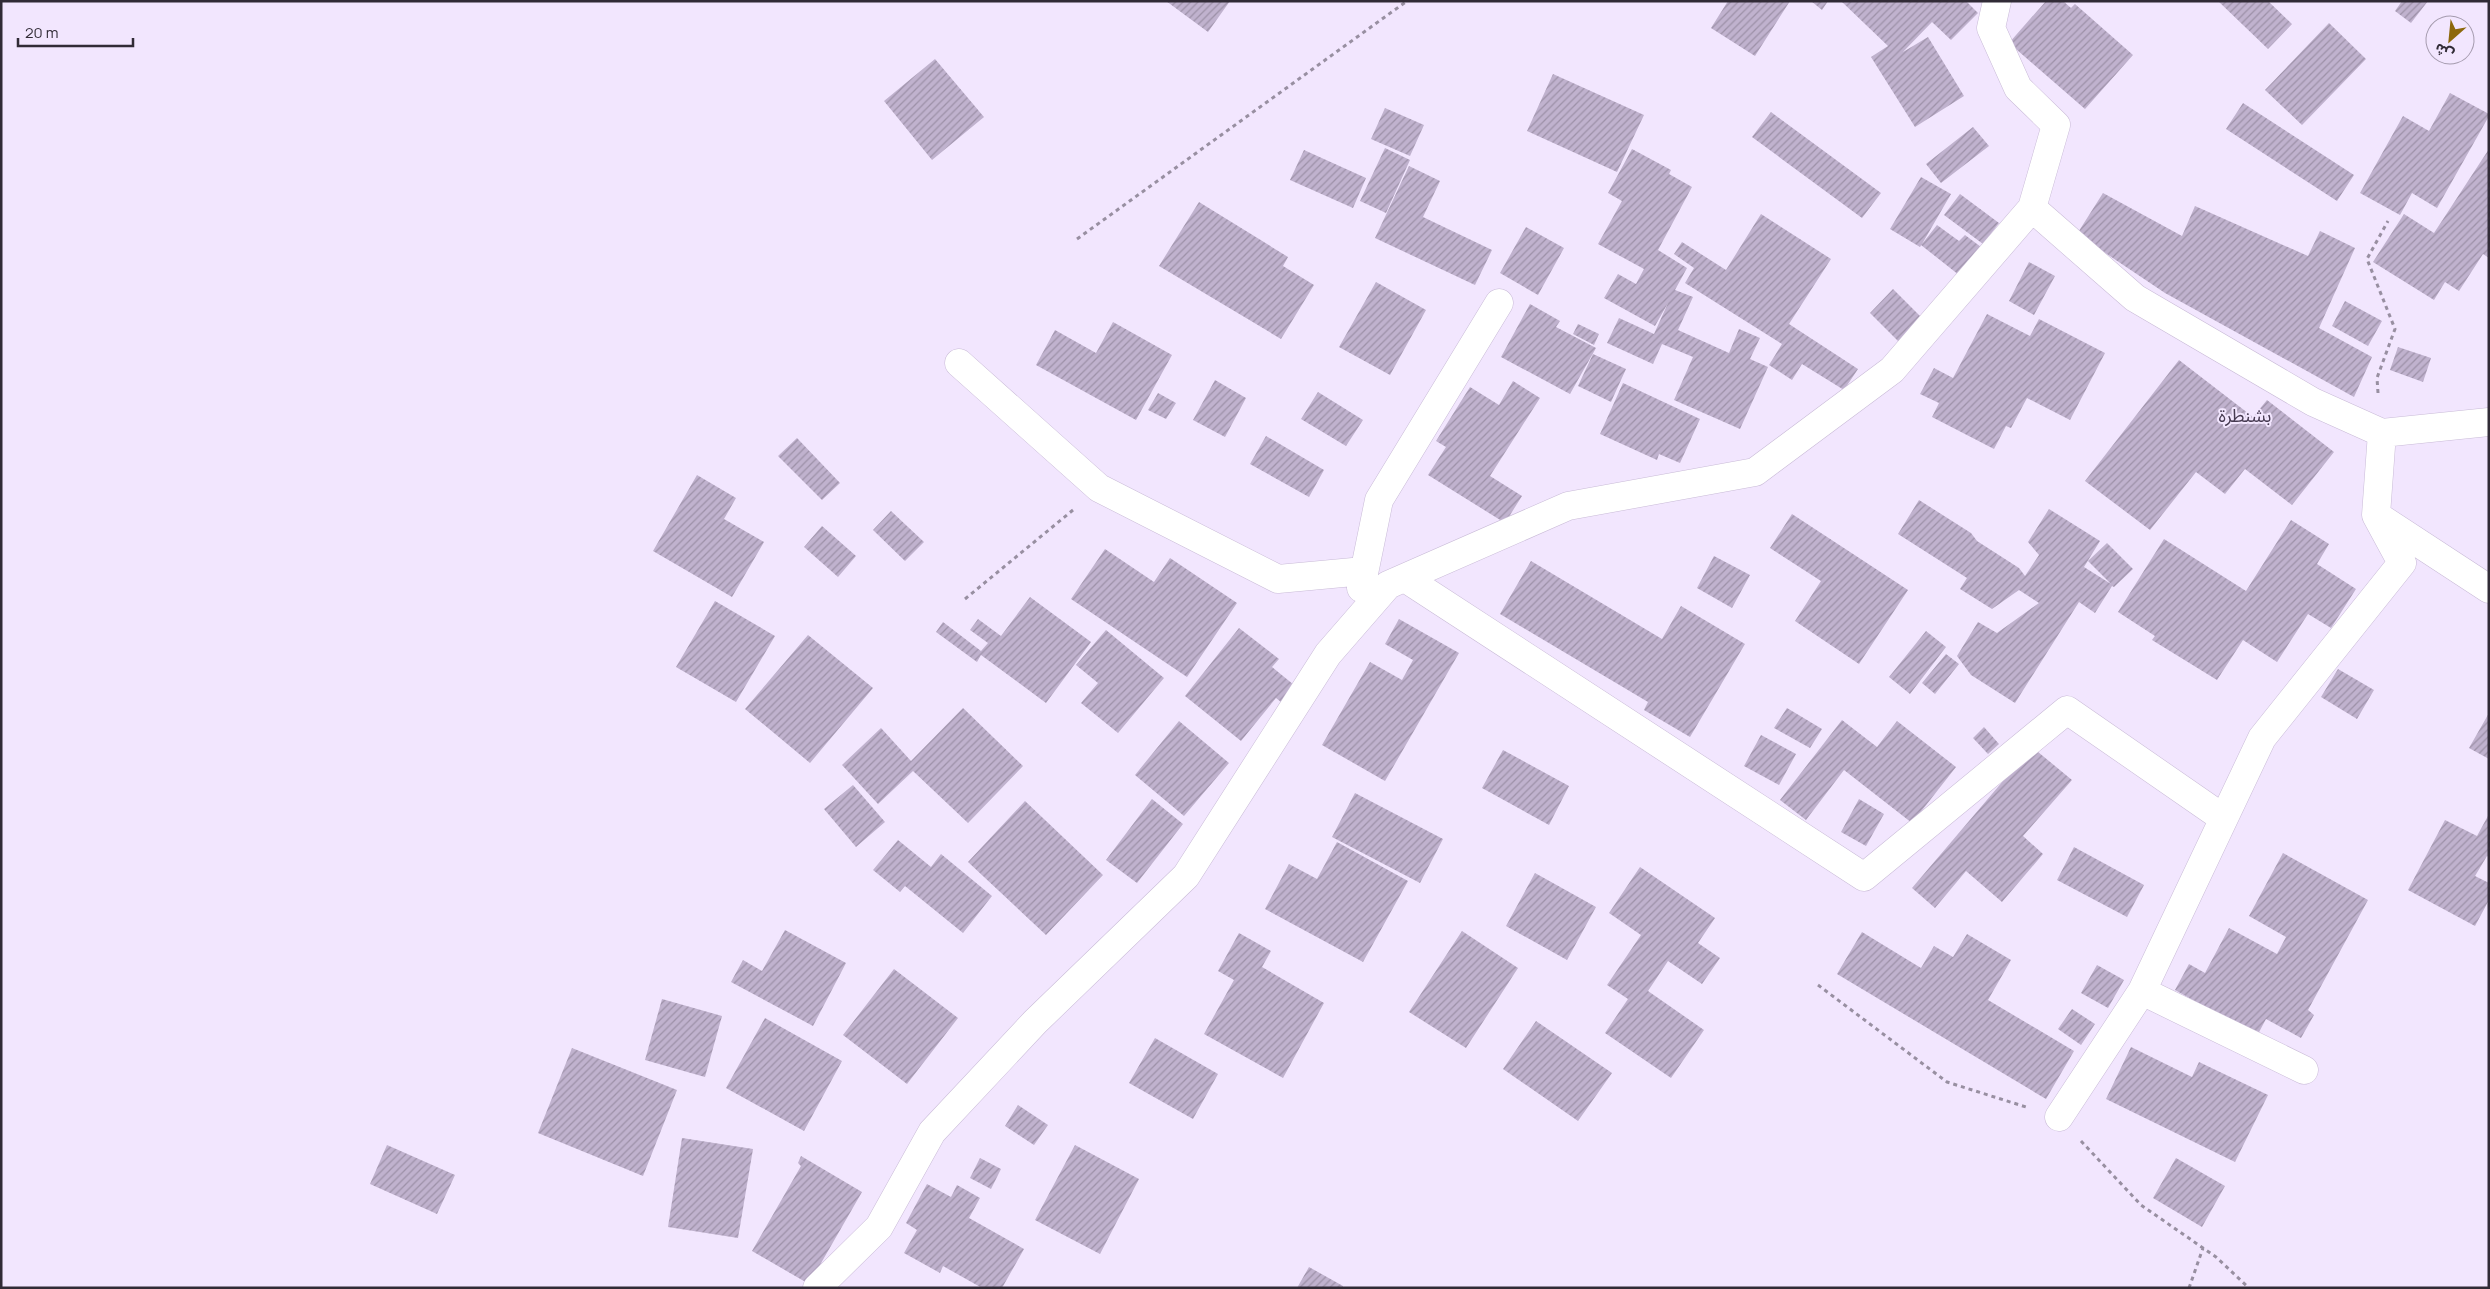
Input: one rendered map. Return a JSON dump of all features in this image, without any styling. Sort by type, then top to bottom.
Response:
[{"type":"street","points":[[817,1288],[879,1227],[932,1132],[1035,1022],[1186,876],[1328,654],[1388,585],[1568,506],[1755,472],[1892,370],[2032,208],[2056,125],[2018,88],[1991,28],[1997,1]]},
{"type":"street","points":[[2032,208],[2135,298],[2313,402],[2382,434],[2489,422]]},
{"type":"street","points":[[1357,622],[1364,571],[1378,500],[1499,303]]},
{"type":"street","points":[[959,363],[1099,488],[1278,579],[1364,571]]},
{"type":"street","points":[[2059,1117],[2142,991],[2262,738],[2402,562],[2376,515],[2382,434]]},
{"type":"street","points":[[2376,515],[2489,589]]},
{"type":"street","points":[[1405,578],[1864,877],[2067,710],[2223,818]]},
{"type":"street","points":[[2142,991],[2304,1070]]},
{"type":"path","points":[[1077,239],[1407,1]]},
{"type":"path","points":[[2382,434],[2377,378],[2394,329],[2367,259],[2388,221]]},
{"type":"path","points":[[965,599],[1099,488]]},
{"type":"path","points":[[2189,1288],[2203,1248]]},
{"type":"building","points":[[1166,1],[1230,1],[1208,32]]},
{"type":"building","points":[[1728,1],[1790,1],[1755,56],[1711,28]]},
{"type":"building","points":[[1811,1],[1828,1],[1822,10]]},
{"type":"building","points":[[1841,1],[1966,1],[1978,13],[1951,40],[1932,22],[1903,52],[1928,37],[1964,96],[1915,127],[1871,57],[1888,46]]},
{"type":"building","points":[[2046,1],[2063,1],[2071,8],[2075,4],[2133,55],[2085,109],[2009,43]]},
{"type":"building","points":[[2218,1],[2268,1],[2292,24],[2268,49]]},
{"type":"building","points":[[2402,1],[2428,1],[2411,23],[2395,11]]},
{"type":"building","points":[[2329,23],[2366,59],[2302,125],[2265,90]]},
{"type":"building","points":[[935,59],[984,117],[932,160],[884,101]]},
{"type":"building","points":[[1553,74],[1644,115],[1617,172],[1527,131]]},
{"type":"building","points":[[2450,93],[2489,114],[2489,116],[2437,208],[2412,193],[2400,215],[2360,193],[2403,116],[2429,131]]},
{"type":"building","points":[[2243,103],[2354,175],[2337,201],[2226,129]]},
{"type":"building","points":[[1385,108],[1424,125],[1410,156],[1371,139]]},
{"type":"building","points":[[1771,112],[1881,193],[1862,218],[1752,137]]},
{"type":"building","points":[[1973,127],[1989,146],[1941,183],[1926,164]]},
{"type":"building","points":[[1385,148],[1410,160],[1386,213],[1360,201]]},
{"type":"building","points":[[1632,149],[1671,170],[1669,174],[1692,187],[1658,250],[1687,268],[1675,290],[1693,297],[1678,330],[1729,353],[1739,329],[1760,338],[1750,359],[1768,367],[1740,429],[1674,400],[1693,357],[1662,344],[1653,364],[1607,343],[1619,318],[1654,334],[1668,303],[1655,326],[1604,298],[1618,274],[1636,284],[1644,269],[1598,244],[1622,201],[1608,193]]},
{"type":"building","points":[[2489,149],[2489,258],[2483,254],[2459,291],[2445,282],[2434,300],[2373,262],[2404,214],[2434,233]]},
{"type":"building","points":[[1304,150],[1366,178],[1353,208],[1290,180]]},
{"type":"building","points":[[1409,166],[1440,181],[1423,217],[1492,250],[1475,285],[1375,238]]},
{"type":"building","points":[[1921,177],[1951,194],[1922,244],[1937,225],[1959,241],[1965,235],[1981,247],[1959,275],[1921,245],[1920,247],[1890,229]]},
{"type":"building","points":[[2103,193],[2182,236],[2195,206],[2308,256],[2320,231],[2355,248],[2319,328],[2372,357],[2354,397],[2165,293],[2077,234]]},
{"type":"building","points":[[1960,194],[1999,223],[1983,244],[1944,215]]},
{"type":"building","points":[[1199,202],[1288,257],[1283,266],[1314,285],[1281,339],[1159,266]]},
{"type":"building","points":[[1761,214],[1831,259],[1789,324],[1858,369],[1844,390],[1802,364],[1792,380],[1769,365],[1782,344],[1685,283],[1694,268],[1674,254],[1682,242],[1726,270]]},
{"type":"building","points":[[1526,227],[1564,248],[1538,295],[1500,273]]},
{"type":"building","points":[[2029,262],[2055,276],[2034,315],[2009,301]]},
{"type":"building","points":[[1376,282],[1426,310],[1390,375],[1339,347]]},
{"type":"building","points":[[1893,289],[1925,321],[1901,344],[1870,313]]},
{"type":"building","points":[[2345,301],[2382,321],[2368,346],[2332,326]]},
{"type":"building","points":[[1530,304],[1560,321],[1556,327],[1596,348],[1570,394],[1501,357]]},
{"type":"building","points":[[1987,314],[2030,336],[2039,319],[2105,353],[2070,420],[2027,398],[2011,428],[2006,426],[1994,449],[1932,417],[1939,403],[1920,394],[1934,368],[1953,378]]},
{"type":"building","points":[[1113,322],[1172,355],[1136,420],[1036,365],[1055,330],[1096,353]]},
{"type":"building","points":[[1578,324],[1599,334],[1594,345],[1573,334]]},
{"type":"building","points":[[2398,347],[2431,358],[2423,382],[2390,370]]},
{"type":"building","points":[[1593,354],[1626,369],[1611,402],[1578,386]]},
{"type":"building","points":[[2179,360],[2253,417],[2267,400],[2334,452],[2292,505],[2245,469],[2225,494],[2196,472],[2150,530],[2085,481]]},
{"type":"building","points":[[1215,380],[1246,398],[1225,437],[1193,420]]},
{"type":"building","points":[[1513,381],[1540,398],[1490,476],[1522,496],[1505,523],[1428,475],[1446,447],[1436,441],[1470,387],[1499,405]]},
{"type":"building","points":[[1623,383],[1700,419],[1680,463],[1659,454],[1657,460],[1600,434]]},
{"type":"building","points":[[1318,392],[1363,420],[1346,446],[1301,419]]},
{"type":"building","points":[[1158,393],[1176,403],[1166,419],[1148,410]]},
{"type":"building","points":[[1266,436],[1324,470],[1309,497],[1250,464]]},
{"type":"building","points":[[797,438],[840,483],[822,500],[778,456]]},
{"type":"building","points":[[697,475],[736,498],[724,519],[764,542],[732,597],[653,551]]},
{"type":"building","points":[[1919,500],[1971,533],[1977,541],[2019,568],[2025,576],[2039,555],[2028,542],[2049,509],[2100,541],[2084,567],[2111,584],[2088,561],[2107,543],[2133,569],[2114,587],[2112,586],[2095,613],[2079,602],[2015,703],[1971,675],[1957,656],[1978,622],[1997,633],[2039,603],[2019,590],[1992,609],[1960,589],[1967,578],[1898,534]]},
{"type":"building","points":[[891,511],[924,542],[905,561],[873,530]]},
{"type":"building","points":[[1792,514],[1908,590],[1859,664],[1795,621],[1821,581],[1770,548]]},
{"type":"building","points":[[2291,520],[2329,544],[2317,564],[2356,589],[2331,628],[2308,614],[2277,662],[2243,640],[2217,680],[2152,640],[2155,636],[2118,612],[2164,539],[2246,591]]},
{"type":"building","points":[[822,526],[856,556],[838,577],[804,547]]},
{"type":"building","points":[[1105,549],[1154,582],[1170,558],[1237,603],[1187,677],[1071,599]]},
{"type":"building","points":[[1714,556],[1750,575],[1732,608],[1697,588]]},
{"type":"building","points":[[1531,561],[1662,639],[1681,606],[1745,644],[1690,737],[1644,710],[1648,702],[1500,614]]},
{"type":"building","points":[[1030,597],[1091,642],[1046,703],[981,655],[977,662],[936,632],[943,622],[981,651],[988,643],[970,630],[978,619],[1001,636]]},
{"type":"building","points":[[715,601],[775,636],[736,702],[676,667]]},
{"type":"building","points":[[1399,619],[1459,653],[1385,781],[1322,745],[1370,662],[1402,680],[1413,660],[1385,644]]},
{"type":"building","points":[[1239,628],[1279,659],[1272,667],[1294,685],[1281,702],[1276,698],[1241,741],[1185,696]]},
{"type":"building","points":[[1106,630],[1164,678],[1118,733],[1081,703],[1098,683],[1076,665]]},
{"type":"building","points":[[1926,631],[1946,647],[1910,694],[1889,677]]},
{"type":"building","points":[[808,635],[873,688],[810,763],[745,709]]},
{"type":"building","points":[[1946,654],[1959,664],[1935,694],[1922,683]]},
{"type":"building","points":[[2338,669],[2374,690],[2357,719],[2321,697]]},
{"type":"building","points":[[963,708],[1023,766],[968,823],[913,771],[878,804],[842,765],[881,728],[911,761]]},
{"type":"building","points":[[1787,708],[1822,729],[1810,748],[1774,728]]},
{"type":"building","points":[[2489,713],[2489,759],[2469,748]]},
{"type":"building","points":[[1842,720],[1877,747],[1897,721],[1956,767],[1912,823],[1844,770],[1806,820],[1780,800]]},
{"type":"building","points":[[1179,721],[1229,763],[1184,816],[1135,775]]},
{"type":"building","points":[[1984,727],[1999,744],[1988,754],[1973,738]]},
{"type":"building","points":[[1761,735],[1796,754],[1779,785],[1744,766]]},
{"type":"building","points":[[2032,747],[2072,780],[2023,836],[2043,854],[2002,902],[1966,871],[1935,908],[1912,888]]},
{"type":"building","points":[[1503,750],[1569,786],[1549,825],[1482,788]]},
{"type":"building","points":[[853,785],[885,822],[856,847],[824,809]]},
{"type":"building","points":[[1355,793],[1443,839],[1420,883],[1332,837]]},
{"type":"building","points":[[1152,799],[1183,824],[1137,883],[1106,860]]},
{"type":"building","points":[[1859,799],[1884,814],[1866,846],[1841,832]]},
{"type":"building","points":[[1025,801],[1103,875],[1046,935],[968,862]]},
{"type":"building","points":[[2489,814],[2489,857],[2487,856],[2475,876],[2489,883],[2489,900],[2475,926],[2408,890],[2445,820],[2477,836]]},
{"type":"building","points":[[898,840],[931,867],[941,854],[992,896],[963,933],[905,886],[900,892],[873,870]]},
{"type":"building","points":[[1337,842],[1408,881],[1363,962],[1265,909],[1289,864],[1317,879]]},
{"type":"building","points":[[2074,847],[2144,885],[2127,917],[2057,880]]},
{"type":"building","points":[[2283,853],[2368,900],[2308,1010],[2314,1015],[2301,1038],[2266,1019],[2257,1036],[2175,990],[2189,964],[2205,973],[2229,928],[2277,954],[2286,937],[2249,916]]},
{"type":"building","points":[[1640,867],[1715,918],[1698,943],[1720,958],[1702,984],[1668,961],[1648,991],[1704,1030],[1671,1078],[1605,1033],[1628,999],[1607,985],[1641,935],[1609,913]]},
{"type":"building","points":[[1535,873],[1596,907],[1567,960],[1506,926]]},
{"type":"building","points":[[785,930],[846,963],[813,1026],[731,982],[743,960],[762,971]]},
{"type":"building","points":[[1462,931],[1518,968],[1466,1048],[1409,1012]]},
{"type":"building","points":[[1862,932],[1921,968],[1934,946],[1953,957],[1967,934],[2011,960],[1988,1000],[2074,1051],[2046,1099],[1837,974]]},
{"type":"building","points":[[1239,933],[1271,951],[1262,967],[1324,1003],[1283,1078],[1204,1034],[1234,980],[1218,971]]},
{"type":"building","points":[[2097,965],[2124,980],[2108,1008],[2081,993]]},
{"type":"building","points":[[894,969],[958,1018],[907,1084],[843,1035]]},
{"type":"building","points":[[662,999],[722,1016],[705,1077],[645,1060]]},
{"type":"building","points":[[2072,1009],[2095,1024],[2081,1045],[2058,1029]]},
{"type":"building","points":[[765,1018],[842,1061],[804,1131],[726,1088]]},
{"type":"building","points":[[1536,1021],[1612,1073],[1578,1121],[1503,1069]]},
{"type":"building","points":[[1155,1038],[1218,1074],[1193,1119],[1129,1083]]},
{"type":"building","points":[[2131,1047],[2192,1077],[2199,1062],[2268,1095],[2235,1162],[2106,1099]]},
{"type":"building","points":[[572,1048],[677,1090],[643,1176],[538,1133]]},
{"type":"building","points":[[1018,1105],[1048,1125],[1034,1145],[1005,1126]]},
{"type":"building","points":[[682,1138],[753,1149],[738,1238],[668,1227]]},
{"type":"building","points":[[387,1145],[455,1175],[437,1214],[370,1184]]},
{"type":"building","points":[[1075,1145],[1139,1179],[1100,1254],[1035,1220]]},
{"type":"building","points":[[801,1156],[862,1192],[809,1284],[752,1251],[801,1166],[798,1163]]},
{"type":"building","points":[[980,1158],[1001,1169],[991,1189],[970,1178]]},
{"type":"building","points":[[2176,1158],[2225,1186],[2202,1227],[2153,1198]]},
{"type":"building","points":[[927,1184],[951,1197],[957,1185],[980,1198],[969,1218],[1024,1249],[1002,1288],[982,1288],[943,1266],[940,1273],[904,1253],[917,1230],[906,1223]]},
{"type":"building","points":[[1309,1267],[1343,1286],[1343,1288],[1297,1288]]},
{"type":"district","name":"بشنطرة","points":[[2245,415]]}]
